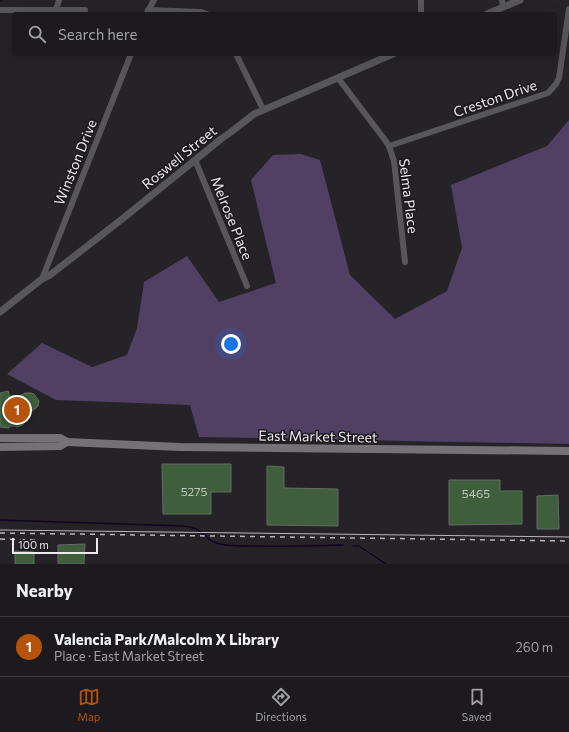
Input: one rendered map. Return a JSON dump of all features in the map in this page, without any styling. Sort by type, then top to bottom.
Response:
[{"type":"main road","name":"East Market Street","points":[[0,438],[60,438],[67,442],[188,447],[569,451]]},
{"type":"main road","name":"East Market Street","points":[[0,447],[60,446],[67,442]]},
{"type":"street","points":[[56,10],[59,0]]},
{"type":"street","points":[[154,0],[148,12],[201,12]]},
{"type":"street","points":[[421,0],[421,12]]},
{"type":"street","points":[[489,12],[503,3],[520,0]]},
{"type":"street","name":"Creston Drive","points":[[389,146],[548,93],[559,78],[569,9]]},
{"type":"street","points":[[0,10],[85,10]]},
{"type":"street","name":"Winston Drive","points":[[42,279],[130,56]]},
{"type":"street","points":[[237,56],[263,109]]},
{"type":"street","name":"Roswell Street","points":[[0,312],[126,216],[254,114],[388,56]]},
{"type":"street","name":"Selma Place","points":[[338,78],[389,146],[394,161],[405,262]]},
{"type":"street","name":"Melrose Place","points":[[195,160],[247,286]]},
{"type":"shaded area","points":[[569,120],[569,444],[199,437],[190,405],[56,400],[7,374],[42,343],[92,367],[127,355],[137,328],[144,282],[187,256],[219,302],[276,283],[251,180],[273,155],[301,154],[320,160],[350,275],[395,319],[447,291],[462,248],[451,185],[547,146]]},
{"type":"building","points":[[8,391],[10,397],[13,395],[15,399],[25,393],[30,393],[34,394],[39,401],[38,406],[33,409],[33,411],[21,411],[28,420],[23,422],[23,425],[17,427],[10,426],[9,428],[0,427],[0,393]]},
{"type":"building","points":[[162,464],[231,464],[231,492],[211,492],[211,514],[163,514]]},
{"type":"building","points":[[267,466],[284,467],[284,488],[338,489],[338,526],[267,525]]},
{"type":"building","points":[[449,480],[500,480],[500,491],[522,491],[522,524],[449,525]]},
{"type":"building","points":[[558,495],[559,529],[537,529],[537,496]]},
{"type":"building","points":[[85,544],[84,564],[58,564],[58,545]]},
{"type":"building","points":[[15,551],[34,552],[34,564],[15,564]]},
{"type":"waterway","points":[[0,520],[191,527],[216,543],[231,546],[343,545]]},
{"type":"waterway","points":[[353,546],[359,546],[386,564]]},
{"type":"tram line","points":[[0,530],[569,537]]},
{"type":"railway","points":[[0,533],[569,541]]},
{"type":"railway","points":[[0,539],[38,540]]},
{"type":"place","name":"Valencia Park/Malcolm X Library","points":[[17,410]]}]
